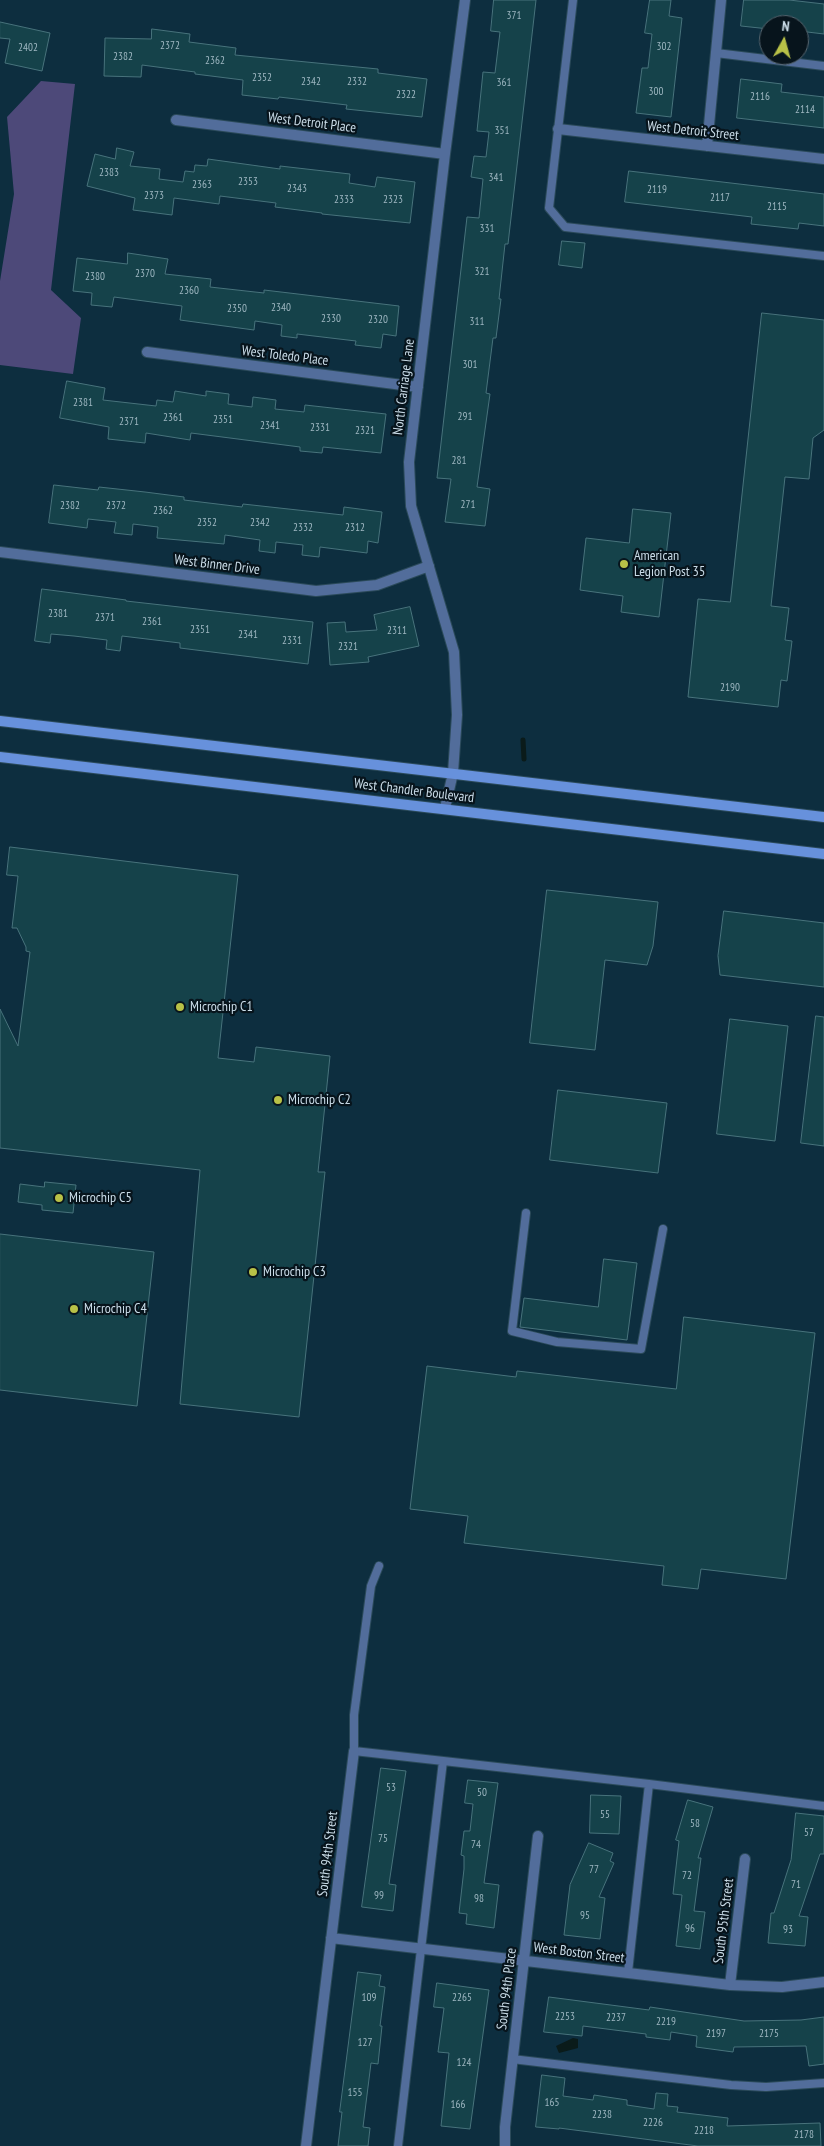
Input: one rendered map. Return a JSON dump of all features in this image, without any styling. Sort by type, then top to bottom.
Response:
[{"type":"main road","name":"West Chandler Boulevard","points":[[0,721],[824,817]]},
{"type":"main road","name":"West Chandler Boulevard","points":[[0,757],[824,854]]},
{"type":"street","name":"North Carriage Lane","points":[[445,808],[453,773],[458,716],[454,652],[411,506],[409,462],[465,0]]},
{"type":"street","points":[[707,146],[721,0]]},
{"type":"street","name":"West Detroit Place","points":[[176,120],[445,154]]},
{"type":"street","name":"West Detroit Street","points":[[558,129],[824,159]]},
{"type":"street","name":"West Toledo Place","points":[[147,352],[418,387]]},
{"type":"street","name":"West Binner Drive","points":[[0,552],[316,590],[377,585],[429,566]]},
{"type":"street","name":"South 94th Street","points":[[306,2146],[354,1751]]},
{"type":"street","name":"South 94th Place","points":[[505,2146],[505,2126],[512,2059],[538,1836]]},
{"type":"street","name":"South 95th Street","points":[[730,1985],[745,1859]]},
{"type":"street","name":"West Boston Street","points":[[331,1938],[730,1985],[782,1987],[824,1982]]},
{"type":"lane","points":[[573,0],[549,208],[565,227],[824,256]]},
{"type":"lane","points":[[716,53],[824,66]]},
{"type":"lane","points":[[526,1213],[512,1331],[557,1342],[640,1349],[662,1228]]},
{"type":"lane","name":"South 94th Street","points":[[354,1751],[354,1715],[371,1586],[380,1566]]},
{"type":"lane","points":[[354,1751],[649,1784],[824,1806]]},
{"type":"lane","points":[[398,2146],[443,1761]]},
{"type":"lane","points":[[628,1972],[649,1784]]},
{"type":"lane","points":[[512,2059],[731,2086],[766,2087],[824,2083]]},
{"type":"shaded area","points":[[41,81],[75,84],[51,290],[81,318],[73,374],[0,365],[0,281],[14,194],[7,117]]},
{"type":"shaded area","points":[[573,2038],[578,2039],[578,2048],[559,2053],[556,2046]]},
{"type":"building","points":[[494,0],[536,0],[508,244],[505,244],[499,299],[501,299],[496,338],[493,338],[486,393],[490,394],[477,487],[490,489],[485,526],[445,522],[451,479],[437,478],[467,217],[479,218],[483,179],[471,177],[474,156],[486,157],[489,132],[477,131],[483,72],[495,73],[500,32],[491,31]]},
{"type":"building","points":[[650,0],[671,0],[669,16],[682,18],[671,117],[636,113],[642,68],[648,68],[652,34],[645,33]]},
{"type":"building","points":[[744,0],[789,0],[824,4],[824,34],[809,32],[809,15],[759,15],[759,28],[741,26]]},
{"type":"building","points":[[0,22],[50,33],[42,71],[5,63],[10,39],[0,38]]},
{"type":"building","points":[[152,29],[190,34],[189,42],[236,48],[235,55],[378,69],[378,73],[427,79],[422,117],[346,109],[347,105],[279,97],[278,99],[242,95],[243,80],[142,65],[141,77],[104,76],[105,38],[151,39]]},
{"type":"building","points":[[741,79],[782,84],[781,92],[824,97],[824,128],[737,118]]},
{"type":"building","points":[[117,148],[134,152],[130,166],[160,169],[159,179],[183,182],[185,171],[194,172],[195,165],[207,166],[208,159],[280,169],[280,166],[350,174],[349,183],[375,187],[377,177],[415,182],[410,223],[322,214],[275,207],[276,203],[220,196],[219,204],[174,198],[172,215],[133,210],[135,198],[87,186],[95,154],[115,159]]},
{"type":"building","points":[[629,171],[824,194],[824,226],[799,223],[798,229],[751,224],[752,217],[625,202]]},
{"type":"building","points":[[562,241],[585,243],[582,268],[559,265]]},
{"type":"building","points":[[128,253],[168,259],[165,274],[211,279],[210,287],[264,293],[264,290],[399,306],[396,336],[383,334],[381,348],[355,345],[356,341],[297,334],[297,338],[281,336],[282,325],[255,321],[254,330],[180,320],[182,306],[114,297],[112,307],[91,305],[92,293],[73,291],[77,258],[127,264]]},
{"type":"building","points":[[762,313],[824,320],[824,430],[813,438],[809,479],[785,477],[771,606],[789,608],[785,640],[792,641],[787,681],[781,680],[778,707],[688,697],[698,599],[730,602]]},
{"type":"building","points":[[67,381],[105,388],[103,400],[156,406],[157,400],[173,402],[175,391],[206,396],[206,391],[229,394],[228,404],[252,407],[253,397],[276,400],[275,409],[304,412],[305,405],[386,414],[381,453],[323,447],[322,453],[300,451],[300,447],[191,433],[190,440],[146,433],[145,443],[108,439],[109,427],[60,418]]},
{"type":"building","points":[[54,485],[98,490],[99,487],[145,492],[184,497],[184,500],[242,507],[243,504],[343,515],[344,507],[382,512],[378,543],[368,541],[367,553],[320,547],[319,557],[302,555],[303,545],[276,542],[275,553],[259,551],[260,540],[225,535],[224,544],[157,538],[158,527],[133,524],[132,535],[114,533],[116,522],[88,519],[87,528],[49,523]]},
{"type":"building","name":"American Legion Post 35","points":[[633,509],[671,513],[659,617],[621,612],[623,596],[580,590],[586,538],[629,543]]},
{"type":"building","points":[[42,589],[126,601],[313,622],[308,664],[180,648],[180,643],[122,636],[120,651],[106,649],[107,640],[74,636],[51,634],[50,643],[35,641]]},
{"type":"building","points":[[410,607],[419,646],[368,657],[369,662],[330,665],[327,623],[345,622],[346,632],[377,630],[374,615]]},
{"type":"building","points":[[10,847],[238,875],[218,1058],[254,1062],[256,1047],[330,1056],[318,1172],[325,1172],[299,1417],[180,1404],[200,1170],[0,1148],[0,1009],[18,1046],[30,952],[26,951],[17,928],[12,928],[18,876],[7,875]]},
{"type":"building","points":[[547,890],[658,902],[653,946],[647,965],[605,960],[595,1050],[530,1043]]},
{"type":"building","points":[[724,911],[824,923],[824,987],[720,975],[718,956]]},
{"type":"building","points":[[816,1016],[824,1017],[824,1146],[801,1143]]},
{"type":"building","points":[[730,1019],[788,1026],[775,1141],[717,1134]]},
{"type":"building","points":[[558,1090],[667,1103],[658,1173],[550,1160]]},
{"type":"building","name":"Microchip C5","points":[[45,1182],[76,1185],[73,1213],[42,1210],[42,1205],[18,1202],[20,1184],[44,1187]]},
{"type":"building","name":"Microchip C4","points":[[0,1234],[154,1252],[137,1406],[0,1390]]},
{"type":"building","points":[[604,1259],[637,1263],[627,1340],[520,1327],[524,1298],[598,1307]]},
{"type":"building","points":[[684,1317],[815,1333],[786,1579],[701,1569],[698,1589],[662,1585],[664,1566],[464,1543],[468,1516],[410,1509],[427,1366],[516,1377],[517,1371],[676,1389]]},
{"type":"building","points":[[381,1768],[406,1771],[389,1884],[396,1885],[393,1911],[362,1907]]},
{"type":"building","points":[[468,1780],[498,1783],[484,1883],[499,1885],[494,1928],[466,1924],[467,1914],[459,1913],[464,1869],[464,1856],[461,1855],[464,1831],[470,1831],[473,1804],[465,1803]]},
{"type":"building","points":[[591,1795],[621,1796],[619,1834],[590,1833]]},
{"type":"building","points":[[688,1800],[713,1807],[698,1858],[701,1858],[694,1911],[705,1912],[700,1949],[676,1946],[682,1895],[673,1894],[679,1841],[676,1840]]},
{"type":"building","points":[[796,1813],[824,1816],[824,1854],[820,1854],[799,1916],[808,1917],[805,1946],[768,1943],[771,1913],[774,1913],[791,1860]]},
{"type":"building","points":[[589,1843],[613,1853],[610,1861],[614,1863],[599,1897],[605,1898],[600,1939],[564,1935],[570,1885]]},
{"type":"building","points":[[358,1972],[381,1975],[379,1986],[385,1987],[378,2064],[371,2063],[363,2127],[370,2128],[368,2146],[338,2146],[342,2112],[340,2112]]},
{"type":"building","points":[[437,1983],[489,1990],[470,2129],[441,2126],[449,2053],[438,2052],[444,2008],[434,2007]]},
{"type":"building","points":[[549,1997],[649,2010],[650,2007],[744,2021],[801,2020],[824,2017],[824,2064],[809,2066],[806,2046],[734,2047],[733,2052],[696,2047],[697,2036],[671,2032],[670,2040],[646,2037],[646,2034],[583,2026],[582,2036],[544,2032]]},
{"type":"building","points":[[542,2075],[565,2078],[563,2096],[593,2100],[594,2095],[627,2100],[627,2105],[654,2109],[656,2093],[668,2094],[667,2106],[678,2107],[677,2112],[728,2118],[727,2126],[820,2123],[821,2146],[698,2146],[559,2128],[536,2127]]},
{"type":"waterway","points":[[523,740],[524,759]]},
{"type":"place","name":"American Legion Post 35","points":[[624,564]]},
{"type":"place","name":"Microchip C1","points":[[180,1007]]},
{"type":"place","name":"Microchip C2","points":[[278,1100]]},
{"type":"place","name":"Microchip C5","points":[[59,1198]]},
{"type":"place","name":"Microchip C3","points":[[253,1272]]},
{"type":"place","name":"Microchip C4","points":[[74,1309]]}]
